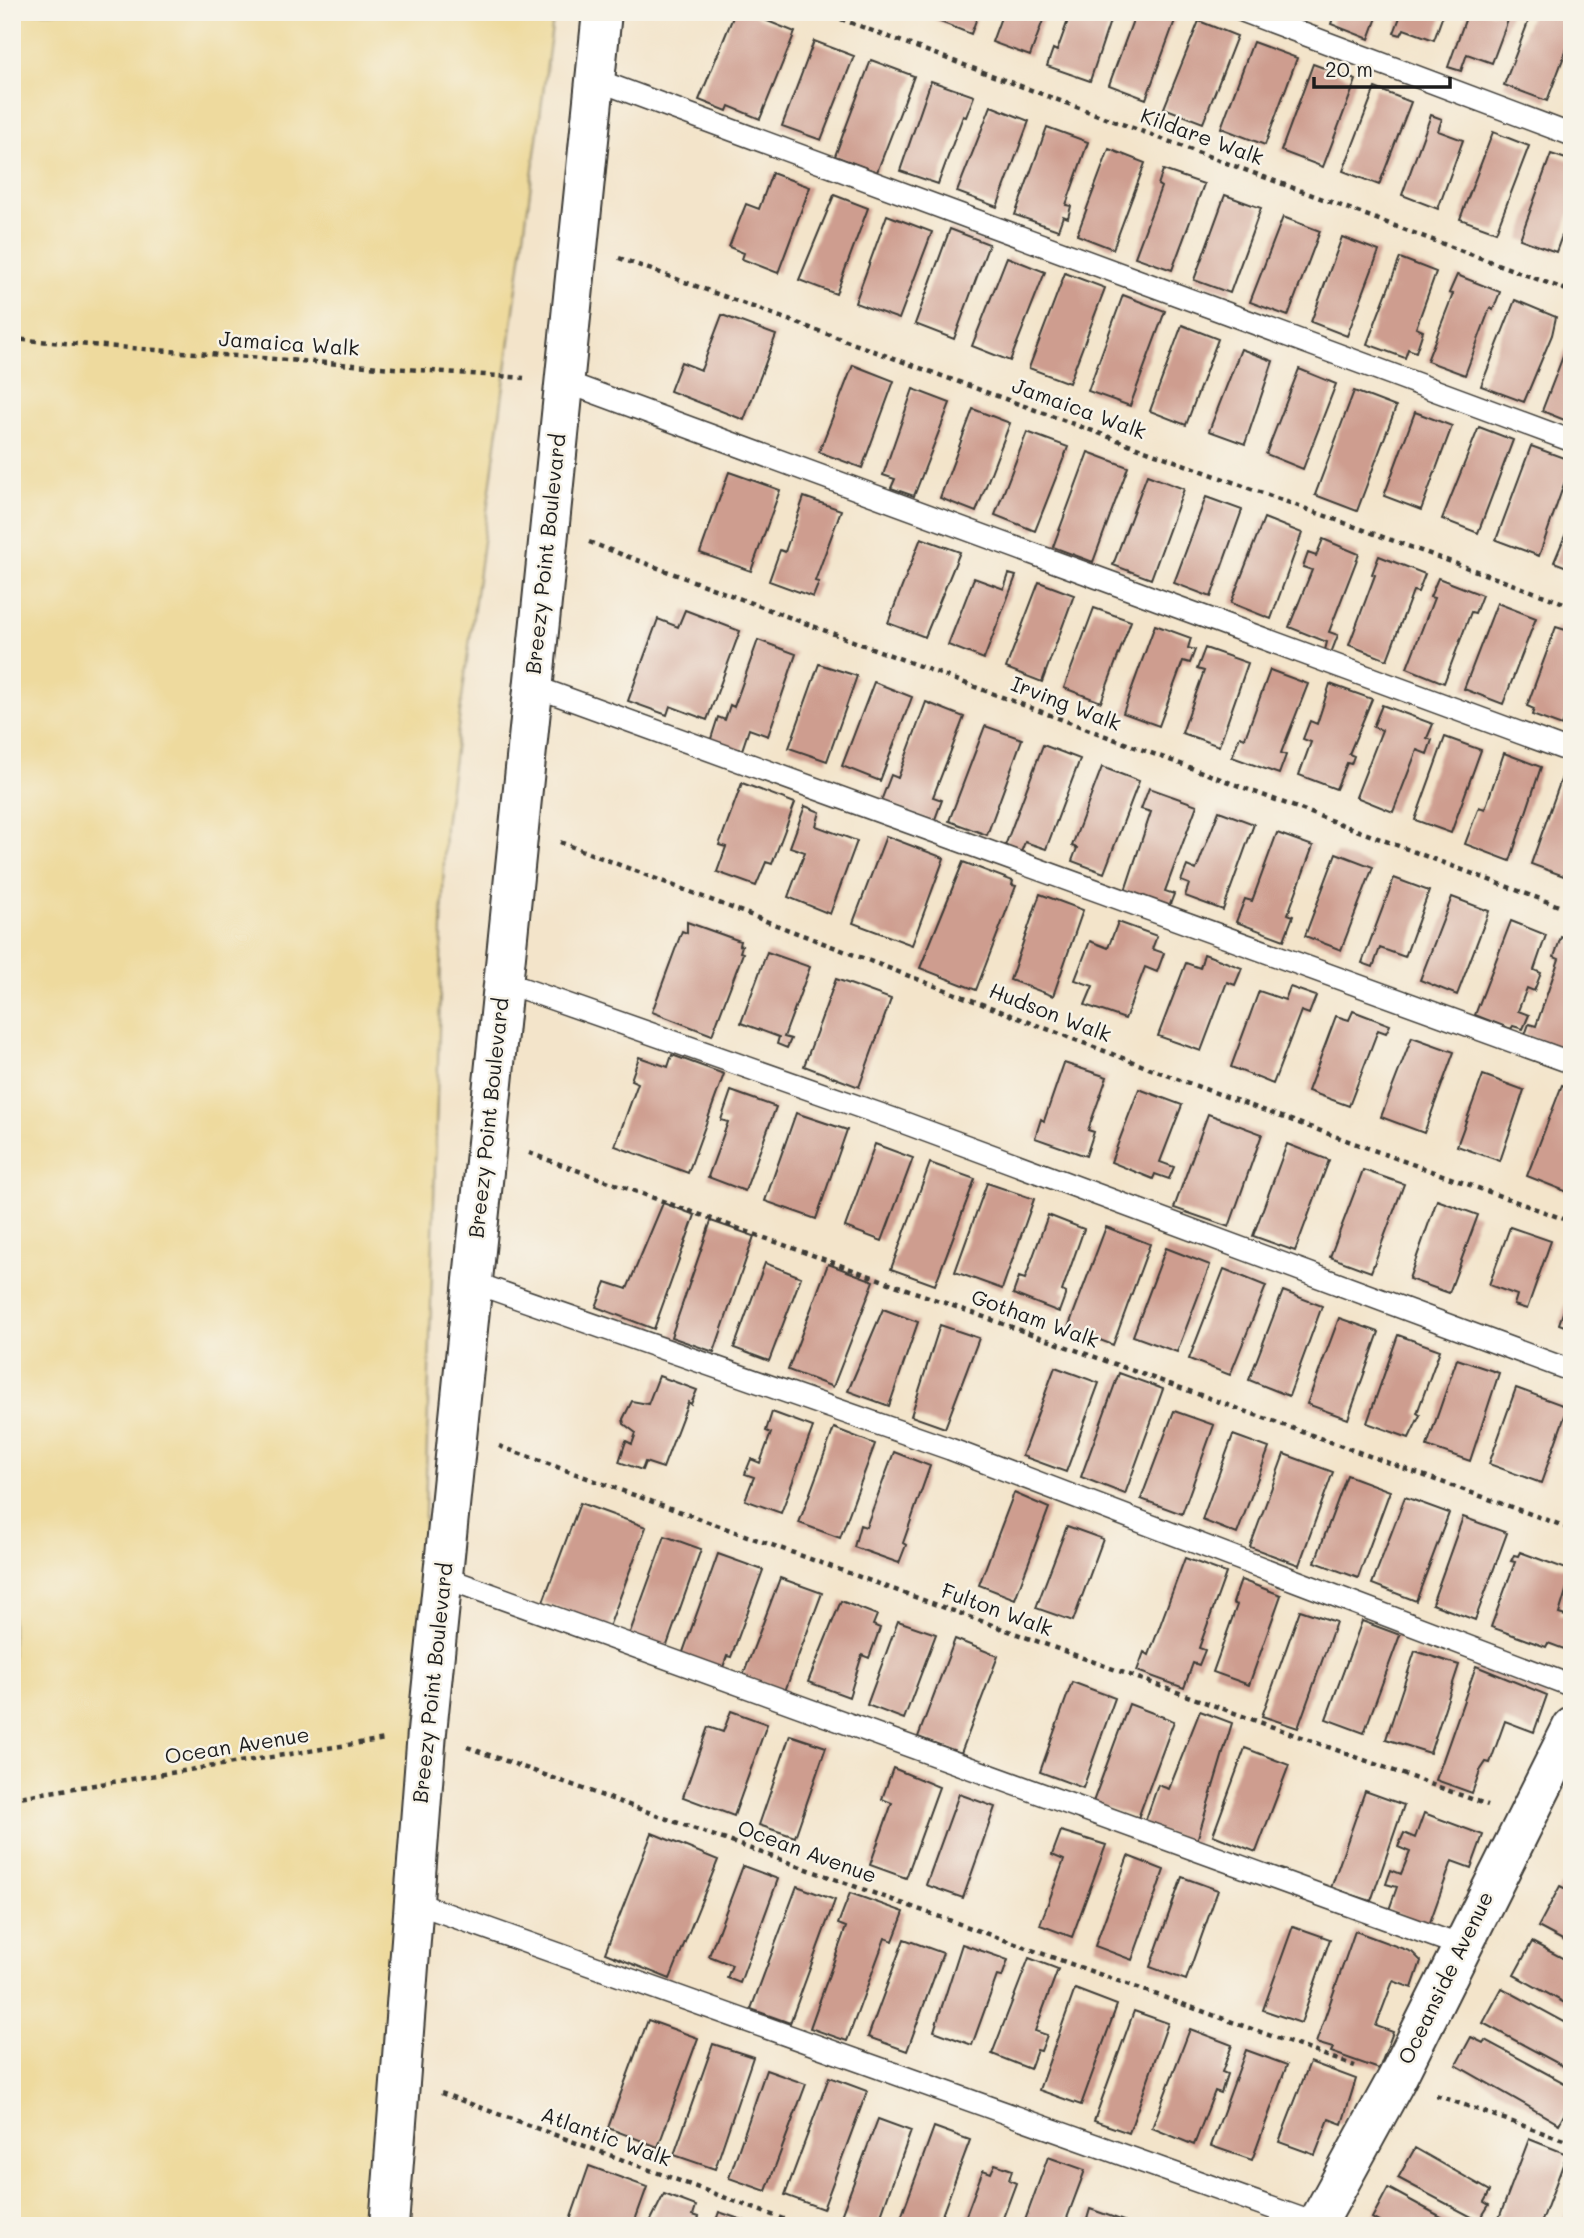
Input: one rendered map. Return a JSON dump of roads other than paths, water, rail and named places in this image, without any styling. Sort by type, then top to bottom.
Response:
[{"type":"street","name":"Breezy Point Boulevard","points":[[390,2225],[427,1732],[520,827],[576,242],[602,12]]},
{"type":"street","name":"Oceanside Avenue","points":[[1317,2225],[1396,2080],[1572,1727]]},
{"type":"lane","points":[[1245,12],[1572,135]]},
{"type":"lane","points":[[594,79],[1572,441]]},
{"type":"lane","points":[[563,381],[1572,752]]},
{"type":"lane","points":[[533,686],[1572,1063]]},
{"type":"lane","points":[[504,982],[894,1119],[1572,1371]]},
{"type":"lane","points":[[472,1282],[950,1449],[1572,1686]]},
{"type":"lane","points":[[443,1577],[1461,1946]]},
{"type":"lane","points":[[413,1902],[1317,2225]]}]
